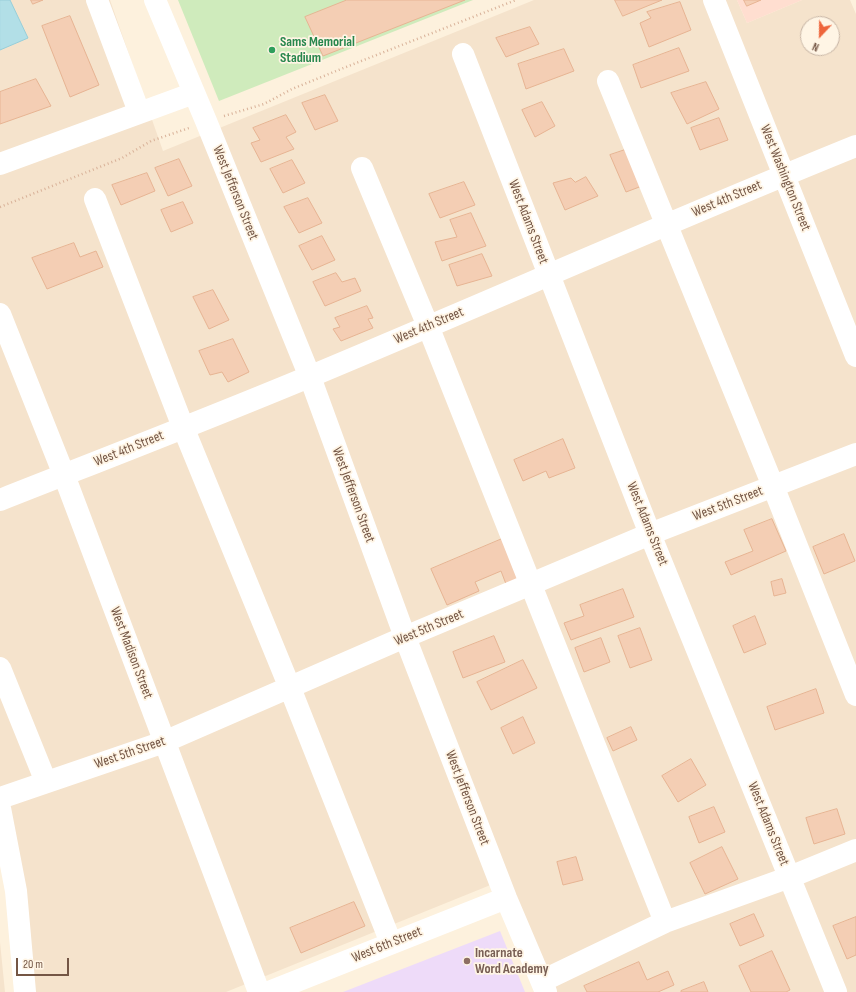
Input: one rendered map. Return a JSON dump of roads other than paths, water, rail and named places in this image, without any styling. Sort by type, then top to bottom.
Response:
[{"type":"street","points":[[97,0],[140,112]]},
{"type":"street","name":"West Jefferson Street","points":[[155,0],[310,377],[405,637],[506,898],[544,986]]},
{"type":"street","name":"West Washington Street","points":[[714,0],[856,356]]},
{"type":"street","name":"West Adams Street","points":[[462,54],[650,534],[836,992]]},
{"type":"street","points":[[608,81],[773,486],[856,695]]},
{"type":"street","points":[[0,164],[194,93]]},
{"type":"street","name":"West 4th Street","points":[[0,500],[310,377],[548,274],[856,146]]},
{"type":"street","points":[[362,168],[428,326],[665,922]]},
{"type":"street","points":[[95,199],[183,427],[290,688],[391,943]]},
{"type":"street","name":"West Madison Street","points":[[0,314],[64,475],[259,992]]},
{"type":"street","name":"West 5th Street","points":[[0,798],[164,742],[405,637],[650,534],[856,454]]},
{"type":"street","points":[[0,668],[46,782]]},
{"type":"street","points":[[0,808],[16,891],[25,992]]},
{"type":"street","points":[[544,986],[665,922],[790,877],[856,850]]},
{"type":"street","name":"West 6th Street","points":[[269,992],[506,898]]},
{"type":"water","points":[[0,0],[10,0],[28,38],[0,50]]},
{"type":"place","name":"Sams Memorial Stadium","points":[[272,50]]},
{"type":"place","name":"Incarnate Word Academy","points":[[467,961]]}]
